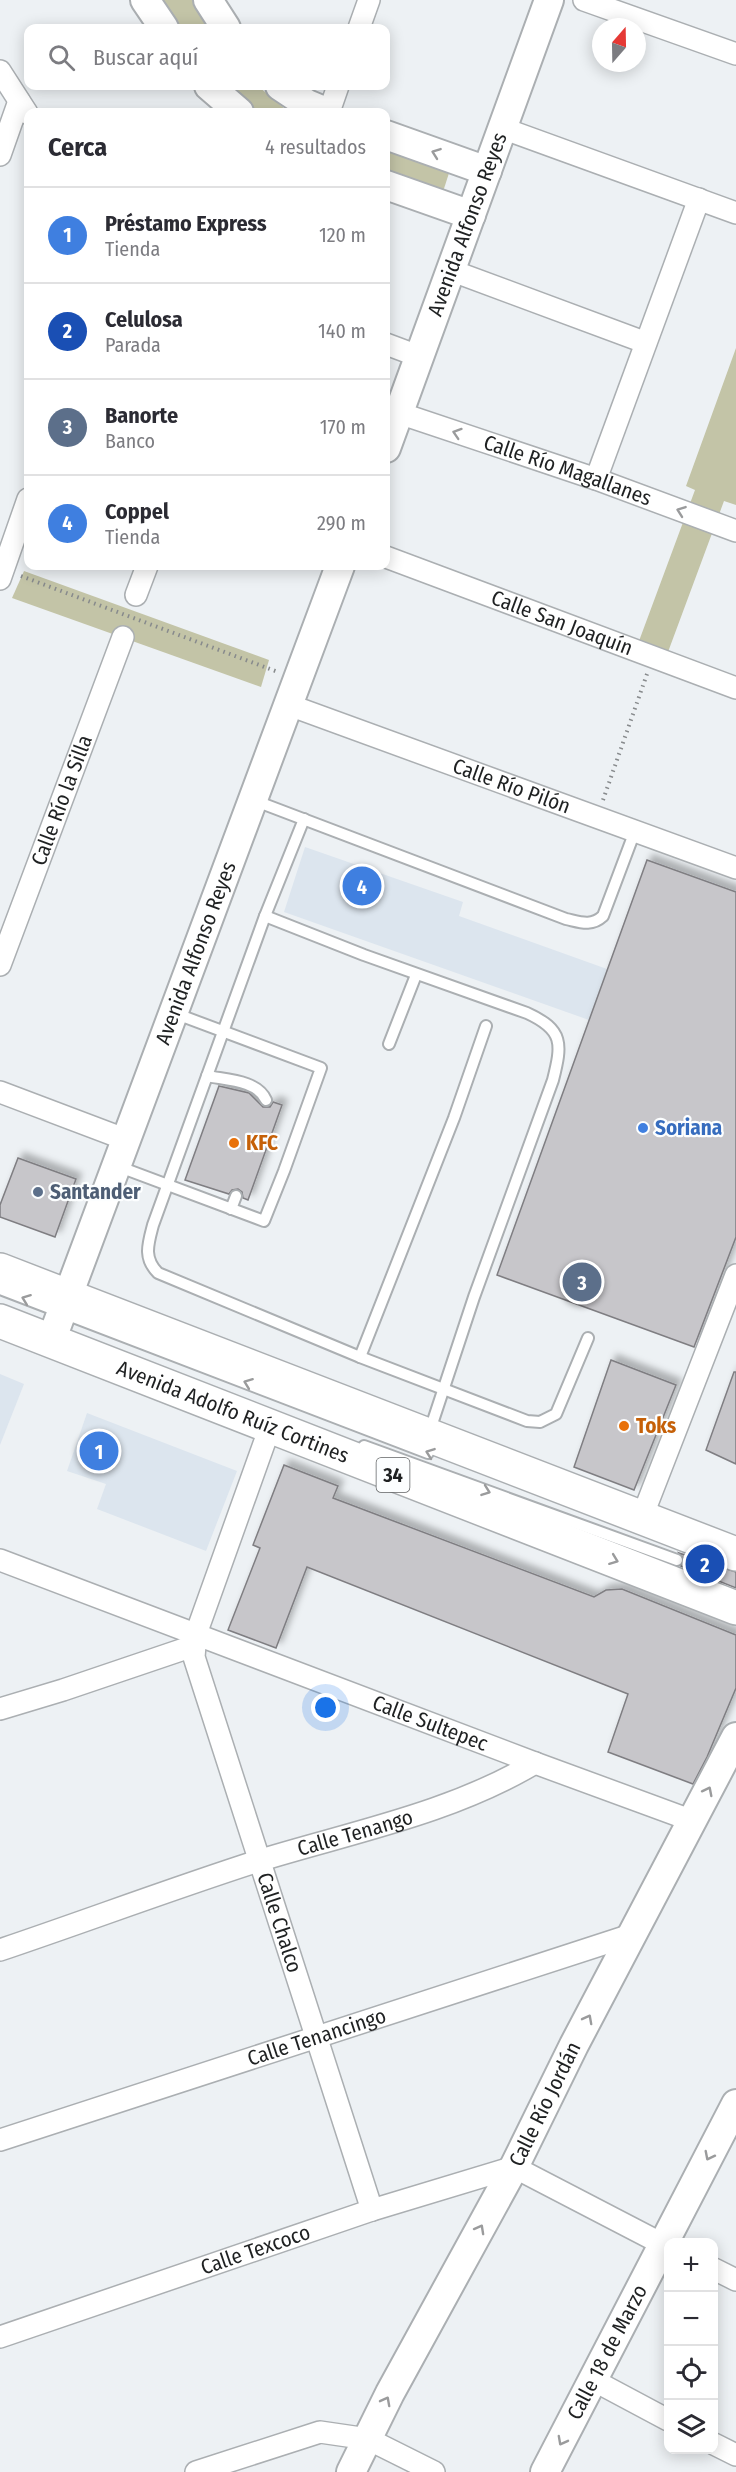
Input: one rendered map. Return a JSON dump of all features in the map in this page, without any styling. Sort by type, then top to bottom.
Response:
[{"type":"main road","name":"Avenida Adolfo Ruíz Cortines","points":[[0,1270],[57,1321],[270,1427],[736,1608]]},
{"type":"main road","name":"Avenida Adolfo Ruíz Cortines","points":[[0,1321],[57,1321],[642,1517],[736,1554]]},
{"type":"street","points":[[145,0],[161,24]]},
{"type":"street","points":[[208,0],[223,24]]},
{"type":"street","points":[[360,24],[369,0]]},
{"type":"street","name":"Avenida Alfonso Reyes","points":[[390,437],[549,0]]},
{"type":"street","points":[[584,0],[736,54]]},
{"type":"street","points":[[0,71],[24,108],[0,155]]},
{"type":"street","points":[[214,90],[234,108]]},
{"type":"street","points":[[286,90],[317,108]]},
{"type":"street","points":[[329,108],[336,90]]},
{"type":"street","points":[[502,128],[736,213]]},
{"type":"street","points":[[390,136],[487,171]]},
{"type":"street","points":[[390,186],[471,214]]},
{"type":"street","points":[[596,479],[699,199]]},
{"type":"street","points":[[450,270],[645,342]]},
{"type":"street","points":[[390,346],[418,356]]},
{"type":"street","name":"Calle Río Magallanes","points":[[399,413],[596,479],[736,531]]},
{"type":"street","points":[[2,574],[24,511]]},
{"type":"street","name":"Calle San Joaquín","points":[[390,558],[736,688]]},
{"type":"street","points":[[136,595],[145,570]]},
{"type":"street","name":"Avenida Alfonso Reyes","points":[[57,1321],[127,1140],[339,570]]},
{"type":"street","name":"Calle Río la Silla","points":[[0,965],[123,637]]},
{"type":"street","name":"Calle Río Pilón","points":[[293,692],[597,817],[736,868]]},
{"type":"street","points":[[0,1092],[127,1140]]},
{"type":"street","points":[[642,1517],[736,1275]]},
{"type":"street","points":[[0,1709],[63,1690],[194,1640],[270,1427]]},
{"type":"street","name":"Calle Sultepec","points":[[0,1560],[194,1640],[693,1821]]},
{"type":"street","name":"Calle Chalco","points":[[194,1640],[194,1657],[204,1692],[372,2210]]},
{"type":"street","name":"Calle Río Jordán","points":[[351,2472],[390,2393],[514,2167],[574,2045],[736,1737]]},
{"type":"street","name":"Calle Tenango","points":[[0,1950],[258,1861],[368,1831],[449,1804],[491,1788],[535,1763]]},
{"type":"street","name":"Calle Tenancingo","points":[[0,2140],[634,1934]]},
{"type":"street","name":"Calle 18 de Marzo","points":[[670,2238],[736,2104]]},
{"type":"street","points":[[514,2167],[664,2245]]},
{"type":"street","name":"Calle Texcoco","points":[[0,2337],[372,2210],[514,2167]]},
{"type":"street","name":"Calle 18 de Marzo","points":[[545,2472],[664,2250]]},
{"type":"street","points":[[718,2271],[736,2280]]},
{"type":"street","points":[[593,2380],[664,2417]]},
{"type":"street","points":[[196,2472],[320,2432],[368,2439],[434,2472]]},
{"type":"street","points":[[718,2446],[736,2455]]},
{"type":"lane","points":[[253,800],[566,919],[587,924],[598,921],[603,916],[635,831]]},
{"type":"lane","points":[[304,819],[265,916],[153,1225],[147,1248],[152,1266],[158,1273],[360,1357],[527,1421],[540,1422],[556,1414],[588,1338]]},
{"type":"lane","points":[[265,916],[416,975],[540,1019],[555,1032],[559,1041],[559,1055],[553,1080],[474,1297],[445,1388],[432,1446]]},
{"type":"lane","points":[[389,1044],[416,975]]},
{"type":"lane","points":[[117,1166],[264,1221],[284,1170],[321,1068],[174,1013]]},
{"type":"lane","points":[[360,1357],[454,1118],[486,1026]]},
{"type":"lane","points":[[207,1076],[253,1085],[263,1093],[266,1100]]},
{"type":"lane","points":[[231,1209],[236,1196]]},
{"type":"lane","points":[[0,1289],[57,1321]]},
{"type":"lane","points":[[352,1441],[677,1560]]},
{"type":"path","points":[[2,574],[293,692]]},
{"type":"path","points":[[597,817],[653,656]]},
{"type":"shaded area","points":[[305,847],[463,902],[459,916],[607,969],[589,1020],[284,912]]},
{"type":"shaded area","points":[[0,1374],[24,1384],[0,1445]]},
{"type":"shaded area","points":[[87,1413],[237,1471],[206,1551],[97,1509],[106,1484],[67,1471]]},
{"type":"green space","points":[[150,0],[193,0],[210,24],[165,24]]},
{"type":"green space","points":[[223,90],[263,90],[284,108],[244,108]]},
{"type":"green space","points":[[390,151],[449,173],[441,198],[390,179]]},
{"type":"green space","points":[[736,348],[736,505],[724,501],[668,652],[639,641],[695,490],[686,486]]},
{"type":"green space","points":[[24,571],[269,660],[261,687],[12,598]]},
{"type":"building","name":"Soriana","points":[[647,860],[736,892],[736,1237],[694,1347],[497,1275]]},
{"type":"building","name":"KFC","points":[[219,1086],[249,1093],[263,1107],[270,1107],[273,1102],[282,1105],[248,1200],[243,1198],[242,1192],[238,1189],[232,1190],[229,1194],[185,1180]]},
{"type":"building","name":"Santander","points":[[18,1158],[76,1179],[55,1237],[0,1217],[0,1205]]},
{"type":"building","name":"Toks","points":[[611,1360],[676,1385],[634,1490],[574,1467]]},
{"type":"building","points":[[734,1372],[736,1372],[736,1464],[706,1450]]},
{"type":"building","points":[[284,1465],[338,1486],[333,1498],[594,1597],[606,1590],[622,1589],[736,1635],[736,1688],[693,1784],[608,1752],[628,1694],[307,1567],[276,1648],[228,1630],[260,1548],[253,1545]]},
{"type":"building","points":[[679,1553],[736,1572],[736,1588],[681,1566],[684,1559]]},
{"type":"place","name":"Coppel","points":[[362,886]]},
{"type":"place","name":"Soriana","points":[[643,1128]]},
{"type":"place","name":"KFC","points":[[234,1143]]},
{"type":"place","name":"Santander","points":[[38,1192]]},
{"type":"place","name":"Banorte","points":[[582,1282]]},
{"type":"place","name":"Toks","points":[[624,1426]]},
{"type":"place","name":"Préstamo Express","points":[[99,1451]]},
{"type":"place","name":"Celulosa","points":[[705,1564]]}]
